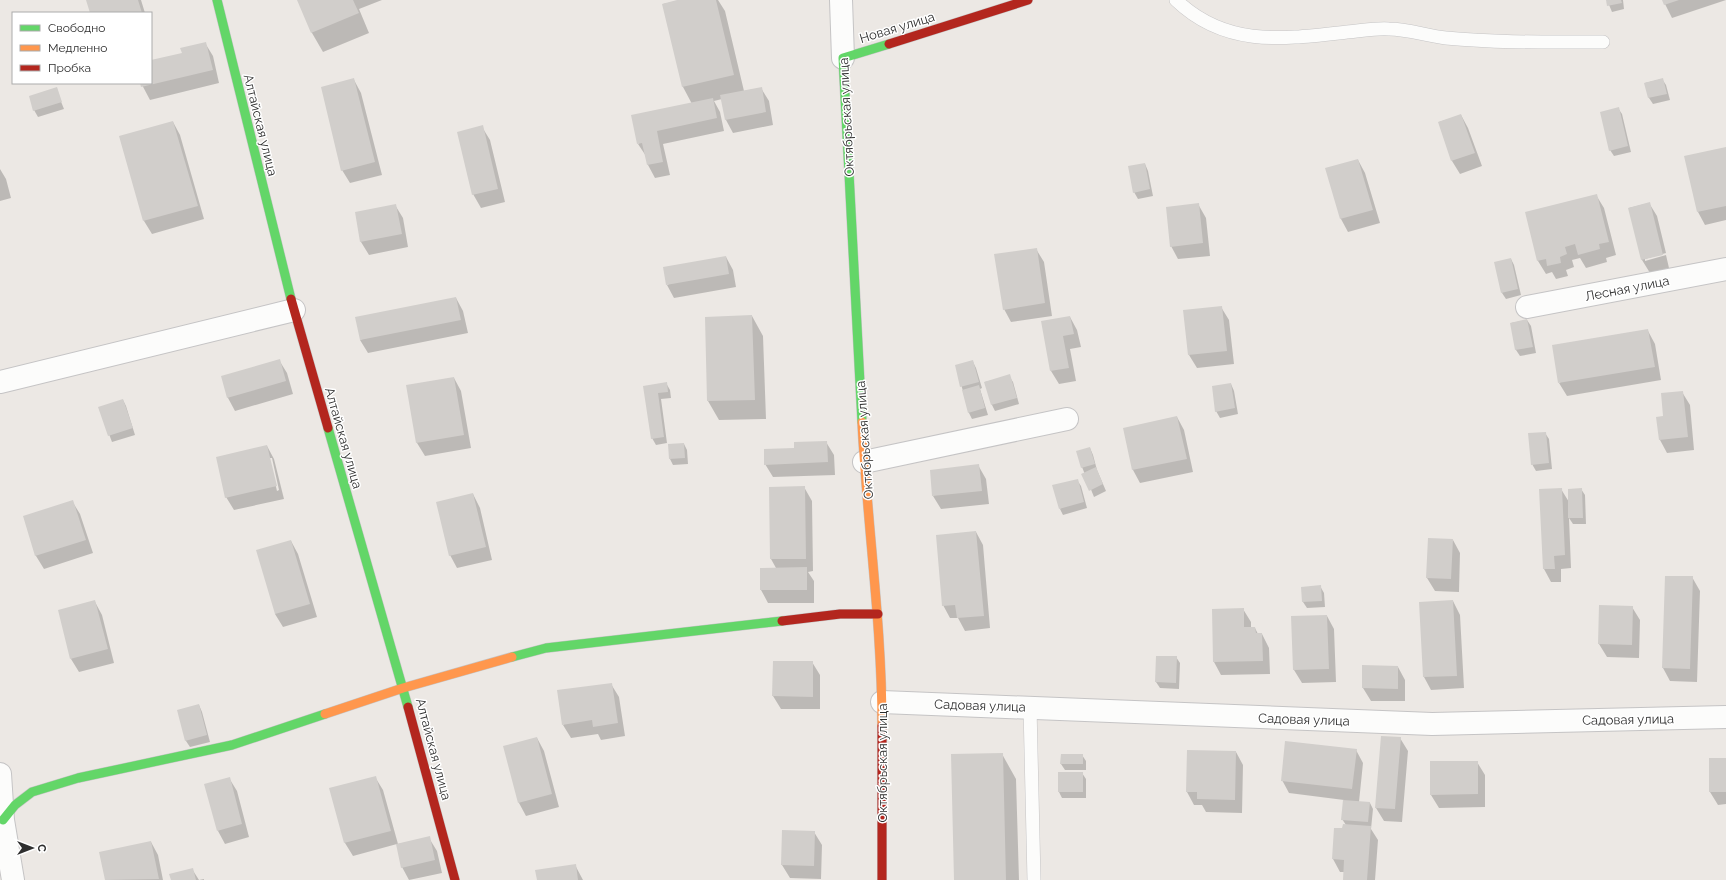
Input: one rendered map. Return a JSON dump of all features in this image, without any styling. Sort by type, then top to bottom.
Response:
[{"type":"street","name":"Алтайская улица","points":[[217,0],[294,310],[403,688],[455,880]]},
{"type":"street","name":"Октябрьская улица","points":[[841,0],[864,462],[878,614],[882,702],[882,880]]},
{"type":"street","name":"Новая улица","points":[[843,58],[1028,0]]},
{"type":"street","name":"Лесная улица","points":[[1527,307],[1726,269]]},
{"type":"street","points":[[0,382],[294,310]]},
{"type":"street","points":[[864,462],[1067,419]]},
{"type":"street","points":[[1,821],[14,805],[32,792],[78,778],[232,745],[403,688],[546,648],[840,614],[878,614]]},
{"type":"street","name":"Садовая улица","points":[[882,702],[1432,724],[1726,717]]},
{"type":"street","points":[[0,774],[1,821],[13,880]]},
{"type":"lane","points":[[1176,0],[1186,10],[1207,23],[1232,32],[1272,39],[1389,28],[1443,38],[1602,42]]},
{"type":"lane","points":[[1030,707],[1034,880]]},
{"type":"building","points":[[86,0],[138,0],[142,12],[90,12]]},
{"type":"building","points":[[297,0],[353,0],[359,13],[311,33]]},
{"type":"building","points":[[677,0],[716,0],[734,75],[682,87],[662,4]]},
{"type":"building","points":[[1606,0],[1621,0],[1622,3],[1607,6]]},
{"type":"building","points":[[1662,0],[1679,0],[1664,5]]},
{"type":"building","points":[[206,42],[213,70],[141,87],[140,84],[152,84],[152,60],[182,53],[180,48]]},
{"type":"building","points":[[354,78],[375,162],[341,171],[321,87]]},
{"type":"building","points":[[1663,78],[1667,94],[1648,98],[1644,83]]},
{"type":"building","points":[[57,87],[62,102],[33,111],[29,96]]},
{"type":"building","points":[[762,87],[766,112],[725,120],[720,95]]},
{"type":"building","points":[[713,98],[717,118],[657,131],[663,162],[647,165],[642,143],[637,144],[631,115]]},
{"type":"building","points":[[1619,107],[1628,146],[1609,151],[1600,112]]},
{"type":"building","points":[[1461,114],[1475,153],[1451,161],[1438,122]]},
{"type":"building","points":[[173,121],[198,206],[143,221],[119,136]]},
{"type":"building","points":[[483,125],[498,189],[472,195],[457,132]]},
{"type":"building","points":[[1726,147],[1726,206],[1697,212],[1684,156]]},
{"type":"building","points":[[1358,159],[1373,210],[1340,219],[1325,168]]},
{"type":"building","points":[[1145,163],[1150,189],[1133,193],[1128,166]]},
{"type":"building","points":[[1597,194],[1609,242],[1599,244],[1600,249],[1578,255],[1575,244],[1565,247],[1567,254],[1560,257],[1561,263],[1547,266],[1546,259],[1537,261],[1525,212]]},
{"type":"building","points":[[1650,202],[1663,255],[1641,260],[1628,208]]},
{"type":"building","points":[[1199,203],[1203,243],[1170,247],[1166,207]]},
{"type":"building","points":[[396,204],[402,234],[360,242],[355,212]]},
{"type":"building","points":[[1037,248],[1045,303],[1003,310],[994,254]]},
{"type":"building","points":[[726,256],[729,274],[666,285],[663,267]]},
{"type":"building","points":[[1511,258],[1518,289],[1501,293],[1494,262]]},
{"type":"building","points":[[456,297],[461,320],[360,340],[355,317]]},
{"type":"building","points":[[1222,306],[1227,351],[1188,355],[1183,310]]},
{"type":"building","points":[[752,315],[755,400],[707,401],[705,317]]},
{"type":"building","points":[[1070,316],[1074,334],[1063,336],[1069,368],[1050,371],[1041,321]]},
{"type":"building","points":[[1527,319],[1533,347],[1515,350],[1510,323]]},
{"type":"building","points":[[1648,329],[1655,367],[1558,383],[1552,345]]},
{"type":"building","points":[[280,359],[286,381],[227,398],[221,376]]},
{"type":"building","points":[[973,360],[979,382],[960,387],[955,365]]},
{"type":"building","points":[[1010,374],[1017,398],[991,405],[984,382]]},
{"type":"building","points":[[454,377],[464,435],[416,443],[406,385]]},
{"type":"building","points":[[667,382],[668,392],[658,393],[664,437],[651,439],[643,386]]},
{"type":"building","points":[[1231,383],[1235,408],[1215,412],[1212,386]]},
{"type":"building","points":[[979,385],[985,408],[968,413],[962,390]]},
{"type":"building","points":[[1683,391],[1688,437],[1659,440],[1656,417],[1663,416],[1661,393]]},
{"type":"building","points":[[123,399],[133,428],[108,436],[98,407]]},
{"type":"building","points":[[1177,416],[1187,459],[1132,470],[1123,428]]},
{"type":"building","points":[[1546,432],[1549,463],[1531,465],[1528,433]]},
{"type":"building","points":[[827,441],[828,462],[764,465],[764,449],[794,448],[794,442]]},
{"type":"building","points":[[684,443],[685,458],[669,459],[668,444]]},
{"type":"building","points":[[267,445],[277,486],[225,498],[216,457]]},
{"type":"building","points":[[1090,447],[1095,464],[1081,468],[1076,451]]},
{"type":"building","points":[[979,464],[982,491],[932,496],[930,470]]},
{"type":"building","points":[[1096,467],[1103,484],[1089,491],[1081,474]]},
{"type":"building","points":[[1078,479],[1084,502],[1059,509],[1052,485]]},
{"type":"building","points":[[805,486],[806,559],[770,559],[769,487]]},
{"type":"building","points":[[1562,488],[1565,555],[1554,556],[1555,569],[1543,569],[1539,489]]},
{"type":"building","points":[[1582,488],[1583,518],[1568,518],[1568,489]]},
{"type":"building","points":[[473,493],[486,547],[449,556],[436,502]]},
{"type":"building","points":[[73,500],[86,540],[35,556],[23,516]]},
{"type":"building","points":[[976,531],[984,616],[957,618],[955,605],[942,606],[936,535]]},
{"type":"building","points":[[1428,538],[1453,539],[1451,579],[1426,578]]},
{"type":"building","points":[[291,540],[310,604],[275,614],[256,550]]},
{"type":"building","points":[[807,567],[807,590],[760,590],[760,568]]},
{"type":"building","points":[[1665,576],[1693,576],[1690,669],[1662,668]]},
{"type":"building","points":[[1321,585],[1322,601],[1302,602],[1301,587]]},
{"type":"building","points":[[95,600],[108,649],[70,659],[58,610]]},
{"type":"building","points":[[1453,600],[1457,676],[1423,677],[1419,602]]},
{"type":"building","points":[[1599,605],[1633,606],[1632,645],[1598,644]]},
{"type":"building","points":[[1244,608],[1244,627],[1255,627],[1256,633],[1262,633],[1263,661],[1213,662],[1212,609]]},
{"type":"building","points":[[1327,615],[1329,669],[1293,670],[1291,616]]},
{"type":"building","points":[[1156,656],[1177,656],[1176,683],[1155,682]]},
{"type":"building","points":[[773,661],[813,661],[813,697],[772,696]]},
{"type":"building","points":[[1362,665],[1398,666],[1398,689],[1362,688]]},
{"type":"building","points":[[612,683],[618,723],[593,727],[592,720],[562,725],[557,690]]},
{"type":"building","points":[[199,704],[207,735],[185,741],[177,710]]},
{"type":"building","points":[[1381,736],[1401,737],[1395,809],[1375,808]]},
{"type":"building","points":[[537,737],[552,794],[518,803],[503,746]]},
{"type":"building","points":[[1285,741],[1357,749],[1352,789],[1281,781]]},
{"type":"building","points":[[1187,750],[1236,751],[1235,800],[1197,799],[1197,792],[1186,792]]},
{"type":"building","points":[[1003,753],[1006,880],[954,880],[951,754]]},
{"type":"building","points":[[1061,754],[1083,754],[1083,764],[1060,764]]},
{"type":"building","points":[[1709,758],[1726,758],[1726,792],[1709,792]]},
{"type":"building","points":[[1430,761],[1478,761],[1478,794],[1430,795]]},
{"type":"building","points":[[1058,772],[1083,772],[1083,792],[1058,792]]},
{"type":"building","points":[[376,776],[391,831],[344,843],[329,788]]},
{"type":"building","points":[[230,777],[242,824],[217,831],[204,784]]},
{"type":"building","points":[[1343,800],[1370,802],[1368,822],[1341,820]]},
{"type":"building","points":[[1343,824],[1371,826],[1367,880],[1343,880],[1344,860],[1332,859],[1334,828],[1342,828]]},
{"type":"building","points":[[782,830],[815,831],[814,866],[781,865]]},
{"type":"building","points":[[430,836],[435,860],[401,868],[396,844]]},
{"type":"building","points":[[151,841],[159,879],[105,880],[99,852]]},
{"type":"building","points":[[576,864],[578,880],[537,880],[535,870]]},
{"type":"building","points":[[193,868],[196,880],[171,880],[169,874]]},
{"type":"traffic: fast","points":[[217,0],[291,299]]},
{"type":"traffic: fast","points":[[862,422],[843,58],[889,44]]},
{"type":"traffic: fast","points":[[328,428],[408,707]]},
{"type":"traffic: fast","points":[[512,657],[546,648],[782,621]]},
{"type":"traffic: fast","points":[[3,820],[15,805],[32,792],[78,778],[232,745],[325,714]]},
{"type":"traffic: slow","points":[[862,422],[880,650],[882,726]]},
{"type":"traffic: slow","points":[[325,714],[403,688],[512,657]]},
{"type":"traffic: jam","points":[[889,44],[1028,0]]},
{"type":"traffic: jam","points":[[291,299],[328,428]]},
{"type":"traffic: jam","points":[[782,621],[840,614],[878,614]]},
{"type":"traffic: jam","points":[[408,707],[455,880]]},
{"type":"traffic: jam","points":[[882,726],[882,880]]}]
